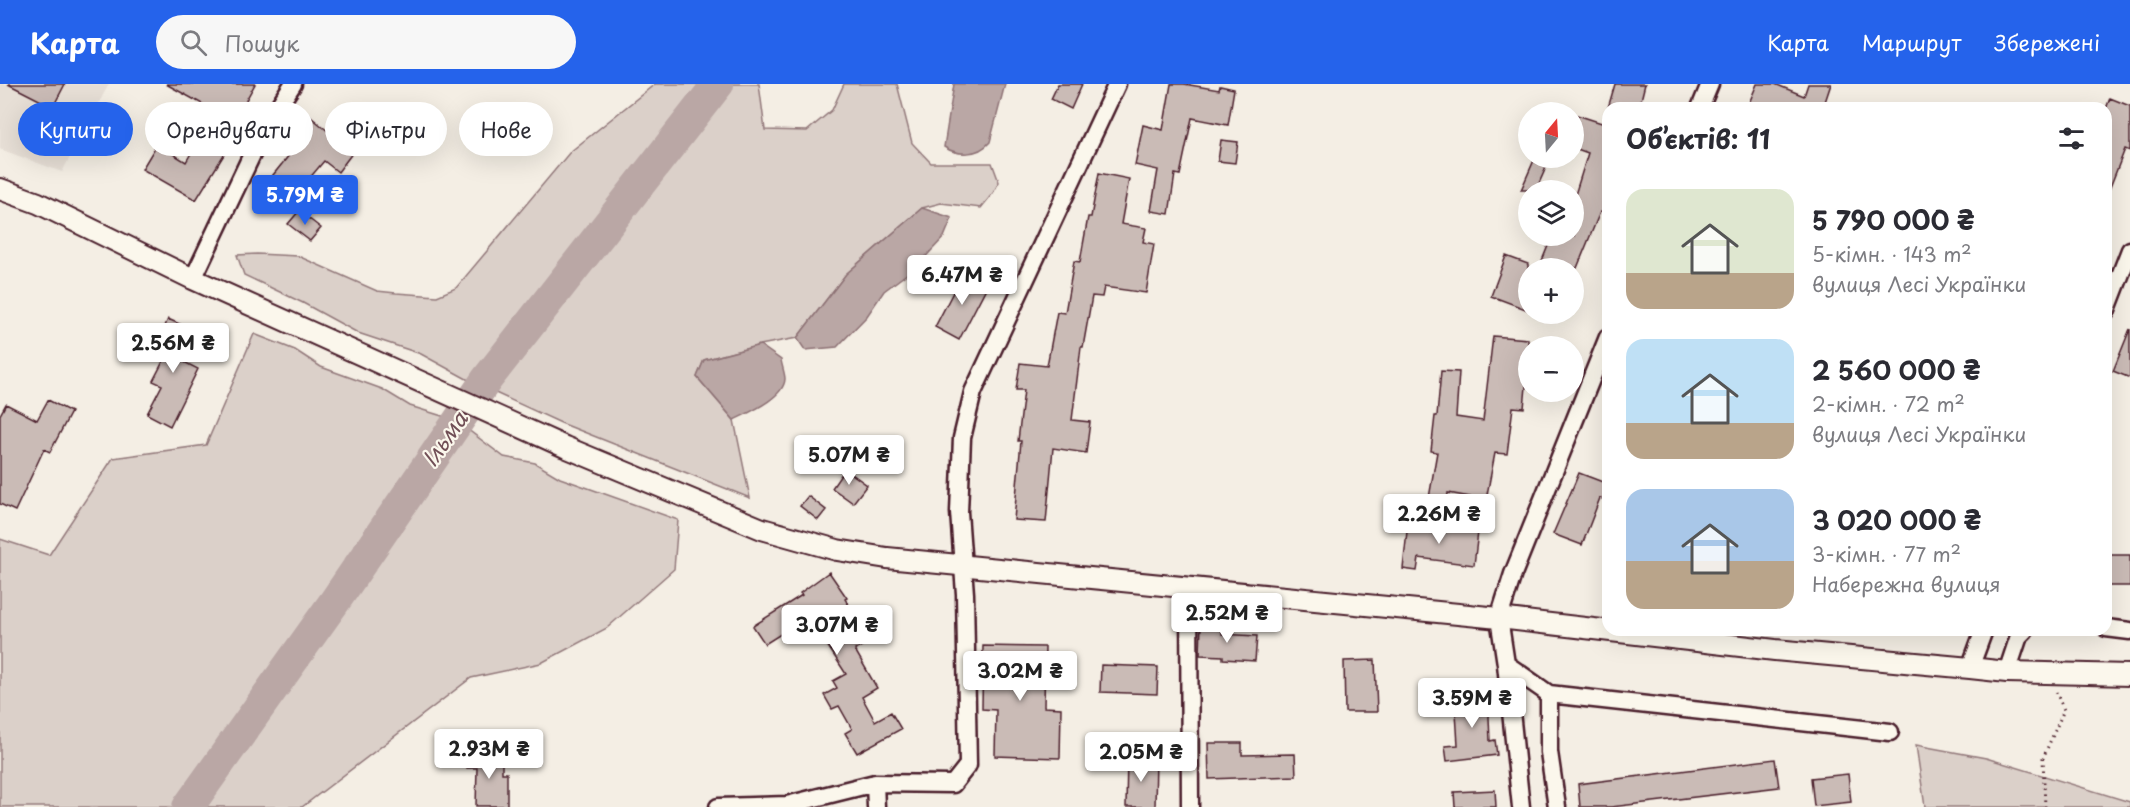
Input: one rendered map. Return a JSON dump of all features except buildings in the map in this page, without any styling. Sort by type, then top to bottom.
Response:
[{"type":"street","points":[[193,279],[265,127],[293,84]]},
{"type":"street","points":[[718,807],[787,805],[875,783],[953,784],[968,765],[963,565],[959,512],[962,438],[973,392],[1117,84]]},
{"type":"street","points":[[1702,102],[1710,84]]},
{"type":"street","points":[[0,189],[38,202],[193,279],[566,447],[762,529],[837,550],[887,558],[1602,630]]},
{"type":"street","points":[[2112,296],[2130,250]]},
{"type":"street","points":[[1521,807],[1499,618],[1513,574],[1602,352]]},
{"type":"street","points":[[1189,589],[1190,807]]},
{"type":"street","points":[[2112,629],[2130,631]]},
{"type":"street","points":[[1654,636],[1970,669],[2130,675]]},
{"type":"street","points":[[1970,669],[1982,636]]},
{"type":"street","points":[[2007,672],[2019,636]]},
{"type":"street","points":[[1506,664],[1549,694],[1890,732]]},
{"type":"street","points":[[1549,694],[1549,752],[1557,807]]},
{"type":"street","points":[[875,783],[876,807]]},
{"type":"path","points":[[2045,807],[2043,758],[2064,710],[2048,672]]},
{"type":"shaded area","points":[[0,84],[109,84],[99,102],[18,102],[18,156],[0,149]]},
{"type":"shaded area","points":[[655,84],[759,84],[765,130],[807,131],[832,110],[844,84],[897,84],[912,143],[931,163],[992,163],[999,182],[981,208],[941,203],[922,208],[846,274],[797,338],[704,360],[697,377],[734,420],[750,498],[561,423],[476,384],[421,354],[358,333],[244,275],[237,255],[298,256],[377,291],[437,296],[456,288],[570,152]]},
{"type":"shaded area","points":[[954,84],[1005,84],[990,142],[980,150],[962,153],[944,147]]},
{"type":"shaded area","points":[[19,156],[71,156],[62,172]]},
{"type":"shaded area","points":[[922,208],[952,218],[944,237],[916,267],[884,291],[867,316],[837,347],[805,350],[797,338],[846,274]]},
{"type":"shaded area","points":[[254,334],[295,350],[321,367],[382,389],[410,406],[455,420],[504,457],[535,463],[560,478],[678,520],[674,569],[607,628],[541,663],[471,678],[302,807],[0,807],[0,539],[49,555],[113,458],[206,445]]},
{"type":"shaded area","points":[[760,345],[781,360],[785,377],[783,386],[764,404],[734,420],[697,377],[704,360]]},
{"type":"shaded area","points":[[1916,745],[1986,758],[2130,802],[2130,807],[1925,807]]},
{"type":"waterway","name":"Ільма","points":[[188,807],[335,601],[487,379],[718,84]]}]
